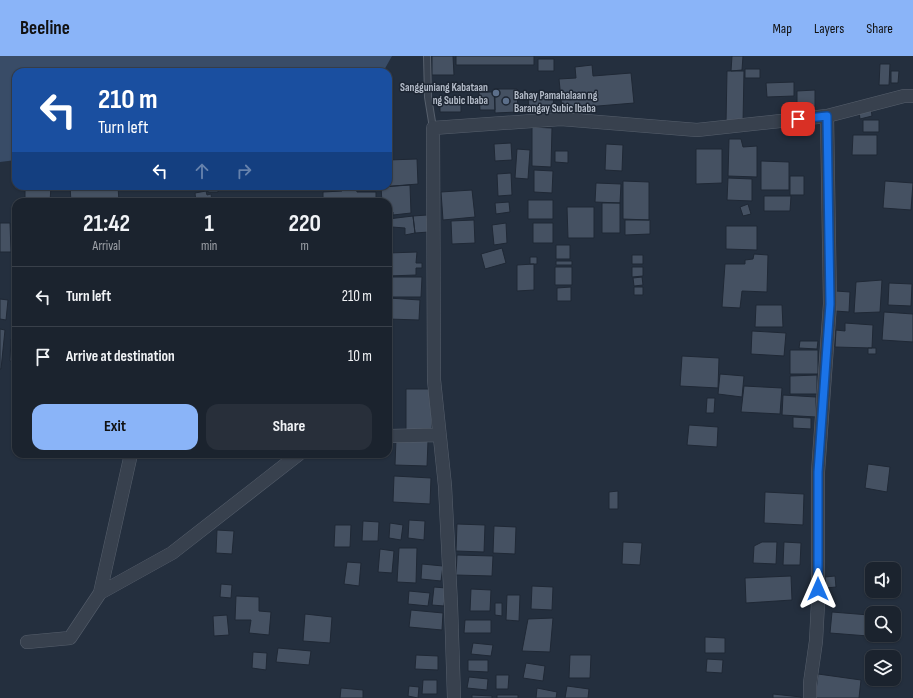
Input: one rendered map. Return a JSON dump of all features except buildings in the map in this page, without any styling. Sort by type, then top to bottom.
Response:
[{"type":"street","points":[[454,698],[445,486],[434,380],[432,128],[561,119],[697,130],[827,116],[904,96],[913,96]]},
{"type":"street","points":[[810,698],[810,683],[816,641],[818,603],[818,472],[830,304],[827,116]]},
{"type":"street","points":[[392,436],[439,435]]},
{"type":"street","points":[[27,642],[70,638],[100,592],[131,458]]},
{"type":"street","points":[[100,592],[172,553],[294,458]]},
{"type":"lane","points":[[427,56],[428,98],[432,128]]},
{"type":"water","points":[[0,56],[392,56],[385,68],[12,68],[12,160],[0,162]]},
{"type":"place","name":"Sangguniang Kabataan ng Subic Ibaba","points":[[496,93]]},
{"type":"place","name":"Bahay Pamahalaan ng Barangay Subic Ibaba","points":[[506,101]]},
{"type":"route","points":[[798,119],[827,116],[830,304],[818,472],[818,589]]}]
